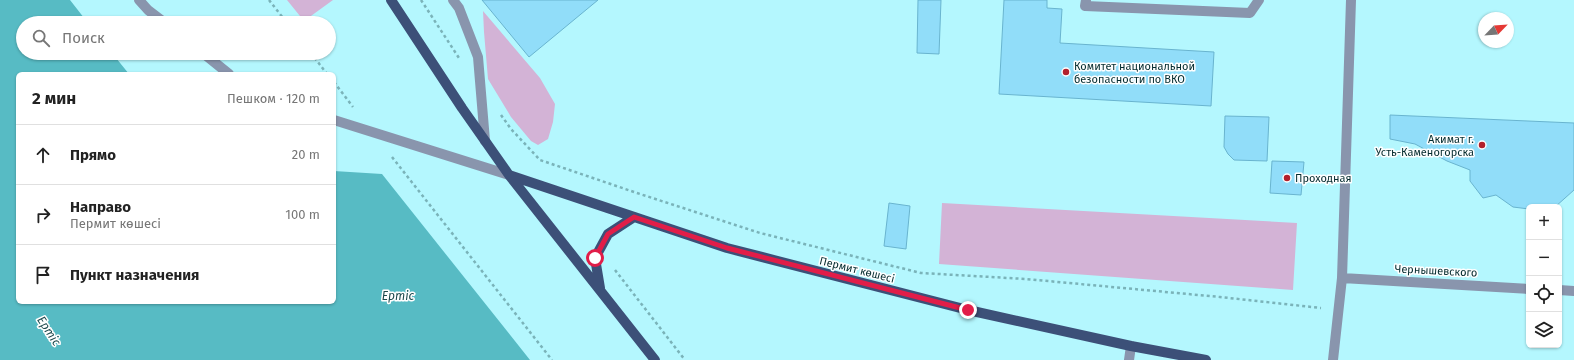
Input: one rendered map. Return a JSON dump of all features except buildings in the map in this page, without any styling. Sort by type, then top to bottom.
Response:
[{"type":"main road","points":[[391,0],[485,141],[655,360]]},
{"type":"main road","name":"Пермит көшесі","points":[[510,174],[727,248],[968,310],[1131,346],[1206,360]]},
{"type":"main road","points":[[600,290],[595,258],[608,234],[634,217]]},
{"type":"street","points":[[139,0],[156,16]]},
{"type":"street","points":[[453,0],[459,8],[478,57],[485,141]]},
{"type":"street","points":[[1086,0],[1085,6],[1250,13],[1259,0]]},
{"type":"street","points":[[1333,360],[1342,278],[1351,0]]},
{"type":"street","points":[[212,60],[227,72]]},
{"type":"street","points":[[336,121],[510,174]]},
{"type":"street","name":"Чернышевского","points":[[1342,278],[1526,289]]},
{"type":"street","points":[[1562,290],[1574,291]]},
{"type":"street","points":[[1129,360],[1131,346]]},
{"type":"path","points":[[269,0],[282,16]]},
{"type":"path","points":[[421,0],[462,63]]},
{"type":"path","points":[[316,60],[325,72]]},
{"type":"path","points":[[336,85],[353,107]]},
{"type":"path","points":[[498,112],[511,129],[540,160],[760,233],[921,273],[1026,279],[1324,308]]},
{"type":"path","points":[[392,156],[552,360]]},
{"type":"path","points":[[613,267],[685,360]]},
{"type":"shaded area","points":[[287,0],[333,0],[311,16],[300,16]]},
{"type":"shaded area","points":[[483,11],[540,78],[555,104],[553,122],[548,139],[538,145],[531,141],[511,117],[488,79]]},
{"type":"shaded area","points":[[942,203],[1297,223],[1293,290],[939,264]]},
{"type":"water","name":"Ертіс","points":[[0,0],[70,0],[83,16],[16,16],[16,60],[118,60],[127,72],[16,72],[16,304],[336,304],[336,171],[382,174],[530,360],[0,360]]},
{"type":"place","name":"Комитет национальной безопасности по ВКО","points":[[1066,72]]},
{"type":"place","name":"Акимат г. Усть-Каменогорска","points":[[1482,145]]},
{"type":"place","name":"Проходная","points":[[1287,178]]},
{"type":"route","points":[[595,258],[608,234],[620,224],[634,217],[727,248],[968,310]]}]
